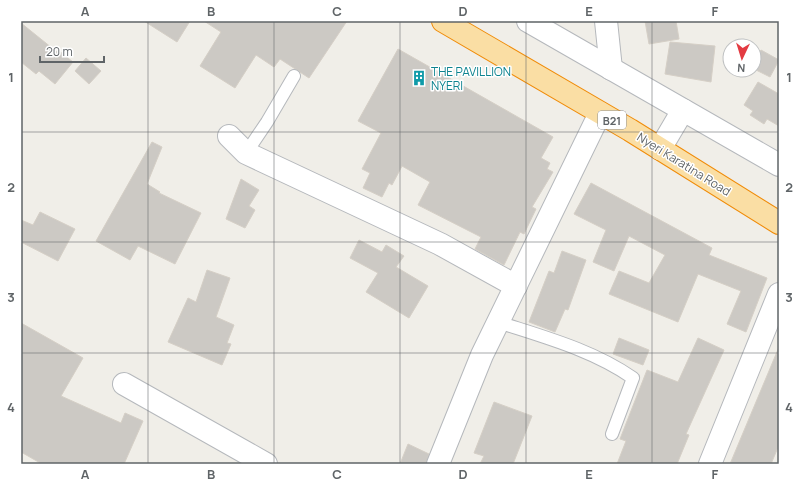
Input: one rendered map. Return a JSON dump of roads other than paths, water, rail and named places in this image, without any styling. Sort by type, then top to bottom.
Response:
[{"type":"highway","name":"Nyeri Karatina Road","points":[[443,21],[660,149],[779,223]]},
{"type":"street","points":[[528,21],[779,165]]},
{"type":"street","points":[[606,21],[611,69]]},
{"type":"street","points":[[660,149],[683,110]]},
{"type":"street","points":[[438,464],[482,355],[600,113]]},
{"type":"street","points":[[228,136],[246,153],[440,244],[516,286]]},
{"type":"street","points":[[710,464],[779,294]]},
{"type":"street","points":[[124,384],[266,464]]},
{"type":"lane","points":[[246,153],[267,122],[294,76]]},
{"type":"lane","points":[[498,322],[586,352],[617,367],[633,378],[612,434]]},
{"type":"place","name":"THE PAVILLION NYERI","points":[[419,78]]}]
